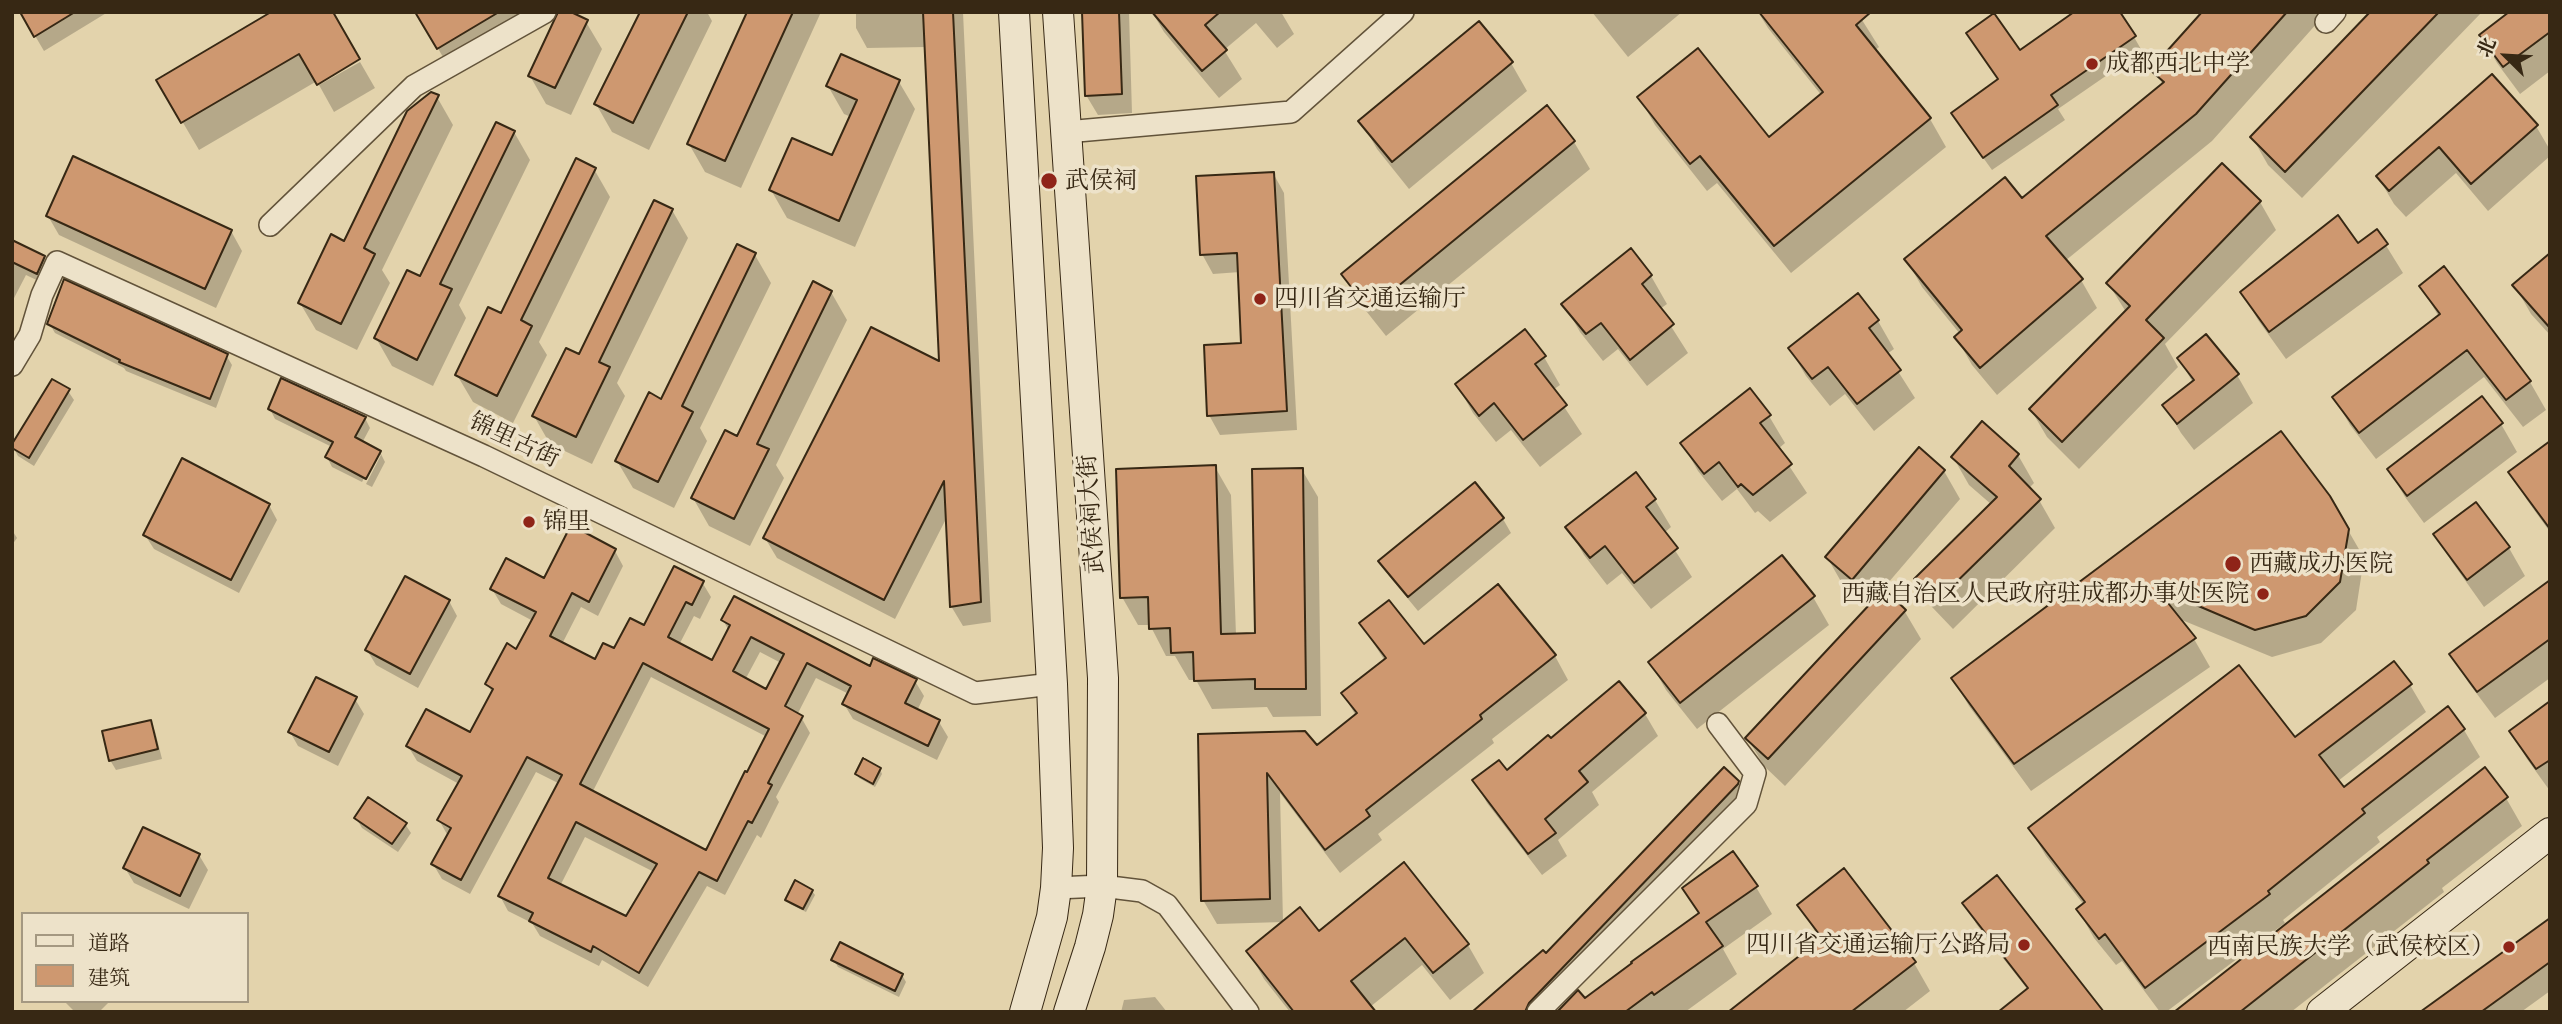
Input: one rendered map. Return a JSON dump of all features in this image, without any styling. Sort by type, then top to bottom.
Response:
[{"type":"main road","name":"武侯祠大街","points":[[1014,12],[1052,684],[1058,848],[1056,888],[1046,944],[1025,1012]]},
{"type":"main road","name":"武侯祠大街","points":[[1058,12],[1103,678],[1102,887],[1090,947],[1069,1012]]},
{"type":"main road","points":[[2322,1012],[2550,833]]},
{"type":"street","points":[[270,225],[414,86],[545,12]]},
{"type":"street","points":[[1066,132],[1291,112],[1403,12]]},
{"type":"street","name":"锦里古街","points":[[12,365],[21,331],[57,262],[484,456],[975,693],[1052,684]]},
{"type":"street","points":[[1538,1012],[1746,804],[1755,773],[1718,724]]},
{"type":"street","points":[[1056,888],[1102,887],[1142,891],[1167,905],[1248,1012]]},
{"type":"building","points":[[20,12],[75,12],[34,37]]},
{"type":"building","points":[[271,12],[333,12],[360,59],[317,85],[299,54],[181,123],[156,80]]},
{"type":"building","points":[[415,12],[499,12],[437,49]]},
{"type":"building","points":[[558,12],[571,12],[588,20],[555,88],[528,76]]},
{"type":"building","points":[[640,12],[688,12],[633,123],[594,104]]},
{"type":"building","points":[[747,12],[793,12],[725,161],[687,144]]},
{"type":"building","points":[[923,12],[953,12],[981,602],[950,607],[944,481],[884,600],[763,538],[871,327],[939,361]]},
{"type":"building","points":[[1082,12],[1119,12],[1122,94],[1085,96]]},
{"type":"building","points":[[1152,12],[1220,12],[1205,25],[1227,50],[1202,71]]},
{"type":"building","points":[[1759,12],[1871,12],[1856,25],[1931,118],[1774,246],[1700,156],[1690,164],[1637,97],[1698,48],[1769,137],[1823,92]]},
{"type":"building","points":[[2074,12],[2120,12],[2136,36],[2051,95],[2058,105],[1983,158],[1951,113],[1998,79],[1966,33],[1994,13],[2020,50]]},
{"type":"building","points":[[2202,12],[2287,12],[2196,114],[2046,236],[2083,279],[1980,368],[1954,337],[1962,330],[1904,259],[2005,177],[2022,198],[2164,82],[2150,70]]},
{"type":"building","points":[[2370,12],[2439,12],[2285,172],[2250,137]]},
{"type":"building","points":[[2509,12],[2550,12],[2550,32],[2503,67],[2479,35]]},
{"type":"building","points":[[1479,21],[1513,62],[1392,162],[1358,121]]},
{"type":"building","points":[[841,54],[900,80],[839,221],[769,190],[792,138],[832,155],[857,100],[826,86]]},
{"type":"building","points":[[2492,74],[2538,125],[2471,184],[2439,147],[2389,191],[2376,176]]},
{"type":"building","points":[[431,92],[439,95],[364,248],[375,254],[341,324],[298,303],[331,234],[344,241],[407,111]]},
{"type":"building","points":[[1547,105],[1575,141],[1369,310],[1341,274]]},
{"type":"building","points":[[496,122],[515,131],[440,284],[452,289],[417,360],[374,338],[407,270],[420,276]]},
{"type":"building","points":[[73,156],[232,230],[205,289],[46,216]]},
{"type":"building","points":[[576,158],[596,168],[521,320],[532,326],[497,396],[455,375],[488,307],[501,313]]},
{"type":"building","points":[[2222,163],[2261,201],[2146,320],[2164,338],[2062,442],[2029,409],[2130,306],[2106,283]]},
{"type":"building","name":"四川省交通运输厅","points":[[1274,172],[1287,411],[1207,416],[1204,345],[1241,343],[1237,253],[1200,255],[1196,176]]},
{"type":"building","points":[[654,200],[673,209],[599,362],[610,367],[576,437],[532,416],[566,348],[579,354]]},
{"type":"building","points":[[2338,215],[2358,243],[2377,229],[2388,244],[2269,332],[2240,292]]},
{"type":"building","points":[[12,240],[45,256],[37,274],[12,262]]},
{"type":"building","points":[[737,244],[756,253],[682,406],[693,412],[658,482],[615,461],[649,392],[661,399]]},
{"type":"building","points":[[1631,248],[1652,275],[1642,284],[1674,324],[1630,360],[1601,323],[1586,334],[1561,304]]},
{"type":"building","points":[[2550,253],[2550,328],[2512,285]]},
{"type":"building","points":[[2444,266],[2531,381],[2506,400],[2467,350],[2359,433],[2332,397],[2440,314],[2419,286]]},
{"type":"building","points":[[64,279],[228,354],[210,399],[119,362],[120,360],[47,324]]},
{"type":"building","points":[[813,281],[832,291],[757,444],[769,449],[734,519],[691,498],[725,430],[737,436]]},
{"type":"building","points":[[1858,293],[1879,320],[1869,328],[1901,370],[1857,404],[1828,367],[1812,379],[1788,348]]},
{"type":"building","points":[[1525,329],[1546,356],[1535,364],[1567,405],[1523,440],[1494,403],[1479,416],[1455,384]]},
{"type":"building","points":[[2206,334],[2239,374],[2177,424],[2162,405],[2194,380],[2177,358]]},
{"type":"building","points":[[281,378],[366,417],[355,437],[381,451],[366,479],[325,457],[333,442],[268,409]]},
{"type":"building","points":[[52,379],[70,389],[29,458],[12,448],[12,444]]},
{"type":"building","points":[[1750,388],[1771,415],[1760,423],[1792,464],[1753,495],[1741,484],[1738,487],[1719,462],[1704,474],[1680,443]]},
{"type":"building","points":[[2482,396],[2503,423],[2407,496],[2387,469]]},
{"type":"building","points":[[1982,421],[2019,454],[2009,466],[2041,499],[1936,602],[1914,579],[1997,497],[1951,457]]},
{"type":"building","name":"西藏自治区人民政府驻成都办事处医院","points":[[2281,431],[2330,496],[2349,529],[2340,582],[2306,616],[2255,630],[2156,588],[2196,638],[2014,764],[1951,678]]},
{"type":"building","points":[[2550,441],[2550,529],[2508,472]]},
{"type":"building","points":[[1919,447],[1945,470],[1852,580],[1825,557]]},
{"type":"building","points":[[182,458],[270,504],[231,580],[143,535]]},
{"type":"building","points":[[1216,465],[1221,634],[1255,633],[1252,469],[1303,468],[1306,689],[1255,689],[1255,679],[1194,681],[1193,652],[1171,653],[1170,628],[1149,629],[1148,597],[1120,598],[1116,469]]},
{"type":"building","points":[[1636,472],[1656,499],[1646,507],[1678,548],[1634,583],[1605,546],[1590,558],[1565,527]]},
{"type":"building","points":[[1475,482],[1504,518],[1408,597],[1378,561]]},
{"type":"building","points":[[2476,502],[2510,547],[2467,580],[2433,534]]},
{"type":"building","points":[[571,525],[616,549],[589,602],[572,593],[550,636],[595,659],[603,643],[614,648],[630,618],[644,625],[674,566],[704,581],[692,605],[686,602],[668,637],[712,660],[730,625],[721,620],[734,596],[870,666],[873,658],[917,679],[905,703],[940,720],[928,746],[842,704],[851,686],[807,663],[785,706],[803,716],[768,783],[772,785],[752,823],[748,821],[717,881],[699,872],[639,973],[593,946],[591,952],[529,921],[533,913],[498,896],[562,775],[527,757],[461,880],[431,864],[451,828],[437,820],[462,776],[406,746],[426,709],[470,732],[493,689],[485,684],[507,643],[516,649],[536,612],[490,589],[506,558],[544,578]],"holes":[[[751,637],[784,654],[766,689],[733,671]],[[643,663],[769,729],[706,850],[580,784]],[[576,822],[657,864],[626,916],[548,878]]]},
{"type":"building","points":[[1782,555],[1815,596],[1680,703],[1648,662]]},
{"type":"building","points":[[405,576],[450,600],[410,674],[365,650]]},
{"type":"building","points":[[2550,580],[2550,639],[2477,692],[2449,654]]},
{"type":"building","points":[[1498,584],[1556,655],[1480,715],[1482,719],[1366,810],[1370,816],[1325,850],[1267,773],[1270,899],[1201,901],[1198,734],[1305,731],[1317,745],[1357,713],[1341,693],[1386,658],[1359,623],[1389,600],[1424,644]]},
{"type":"building","points":[[1884,589],[1906,610],[1768,759],[1745,738]]},
{"type":"building","points":[[2394,661],[2412,684],[2319,755],[2344,787],[2448,706],[2465,729],[2362,809],[2365,813],[2268,891],[2270,894],[2145,988],[2105,934],[2099,939],[2076,909],[2085,902],[2028,828],[2239,665],[2295,737]]},
{"type":"building","points":[[316,677],[357,697],[329,752],[288,732]]},
{"type":"building","points":[[1619,681],[1646,713],[1579,771],[1588,782],[1545,819],[1556,833],[1528,854],[1472,780],[1499,760],[1507,770],[1548,735],[1551,738]]},
{"type":"building","points":[[2550,701],[2550,760],[2536,769],[2509,731]]},
{"type":"building","points":[[151,720],[158,749],[109,761],[102,731]]},
{"type":"building","points":[[863,758],[881,768],[873,784],[855,774]]},
{"type":"building","points":[[1724,767],[1739,781],[1738,784],[1529,1003],[1525,1012],[1472,1012],[1543,950],[1546,953]]},
{"type":"building","points":[[2485,767],[2508,797],[2240,1012],[2174,1012]]},
{"type":"building","points":[[368,797],[407,823],[392,844],[354,818]]},
{"type":"building","points":[[143,827],[200,854],[180,896],[123,868]]},
{"type":"building","points":[[1733,851],[1758,886],[1706,922],[1723,946],[1625,1012],[1557,1012],[1578,990],[1585,998],[1699,913],[1682,888]]},
{"type":"building","points":[[1404,862],[1469,944],[1433,973],[1405,938],[1351,981],[1376,1012],[1294,1012],[1246,951],[1300,907],[1319,931]]},
{"type":"building","points":[[1844,868],[1916,962],[1851,1012],[1728,1012],[1822,938],[1797,905]]},
{"type":"building","name":"四川省交通运输厅公路局","points":[[1997,875],[2104,1012],[1998,1012],[2028,988],[1962,903]]},
{"type":"building","points":[[795,880],[813,890],[803,909],[785,900]]},
{"type":"building","points":[[2550,918],[2550,962],[2481,1012],[2420,1012]]},
{"type":"building","points":[[840,942],[903,974],[895,991],[831,960]]},
{"type":"place","name":"成都西北中学","points":[[2092,64]]},
{"type":"place","name":"武侯祠","points":[[1049,181]]},
{"type":"place","name":"四川省交通运输厅","points":[[1260,299]]},
{"type":"place","name":"锦里","points":[[529,522]]},
{"type":"place","name":"西藏成办医院","points":[[2233,564]]},
{"type":"place","name":"西藏自治区人民政府驻成都办事处医院","points":[[2263,594]]},
{"type":"place","name":"四川省交通运输厅公路局","points":[[2024,945]]},
{"type":"place","name":"西南民族大学（武侯校区）","points":[[2509,947]]}]
